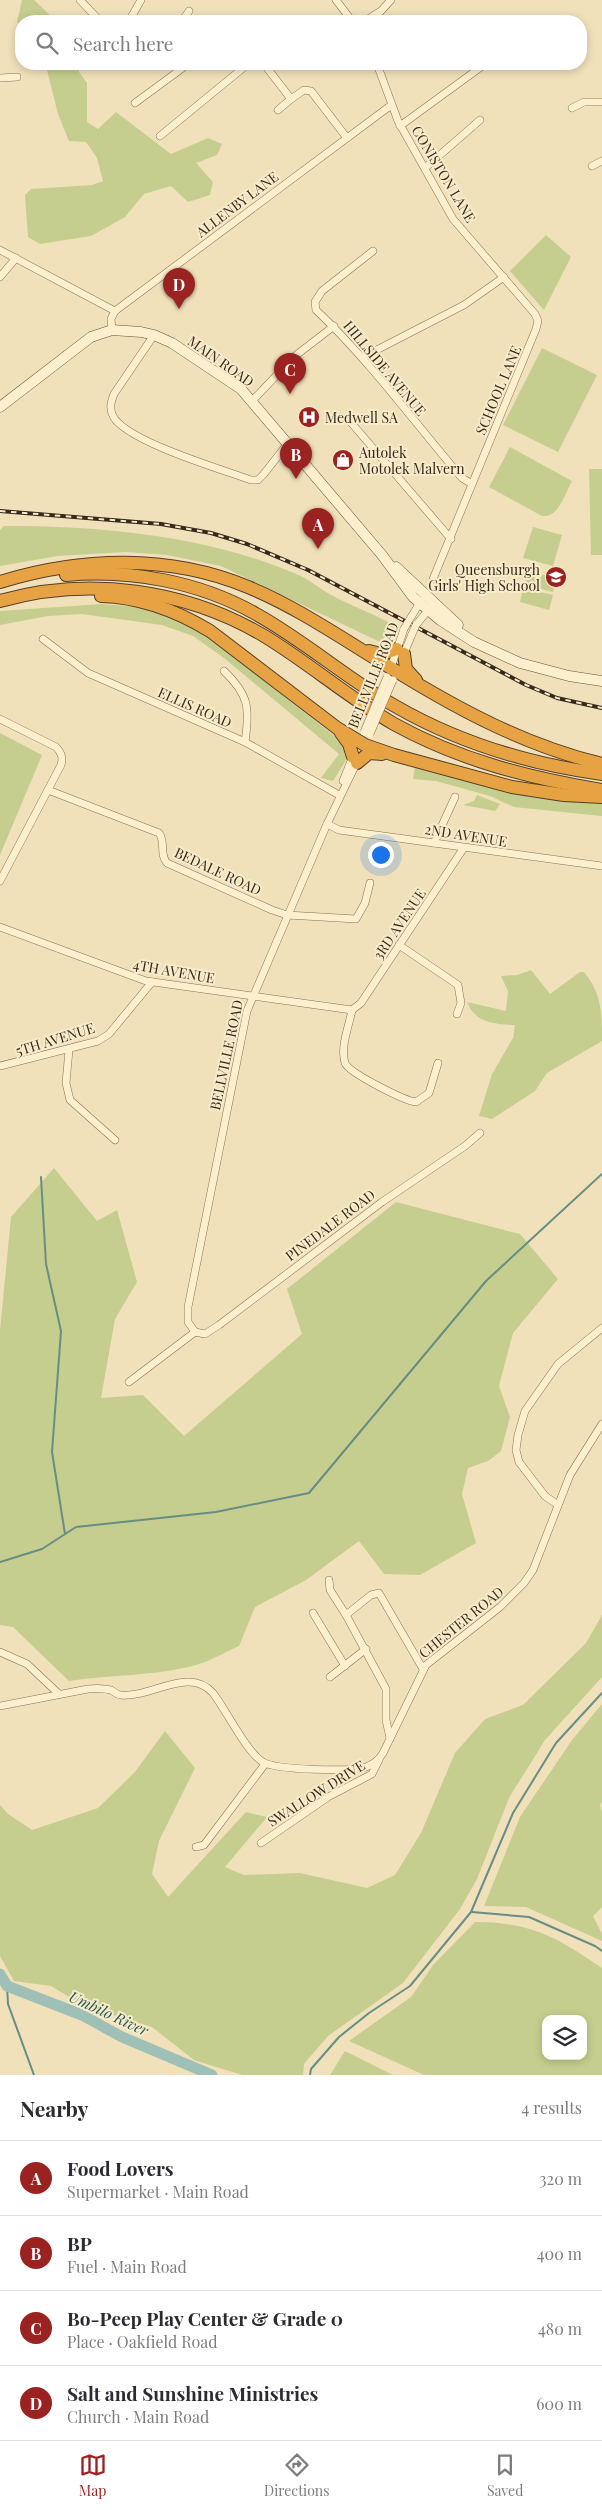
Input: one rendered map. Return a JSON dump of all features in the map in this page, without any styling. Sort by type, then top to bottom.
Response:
[{"type":"highway","points":[[0,582],[68,566],[98,563],[156,564],[192,570],[248,587],[293,608],[360,647],[392,674],[420,684],[478,718],[522,739],[602,764]]},
{"type":"highway","points":[[0,587],[51,576],[104,573],[167,581],[192,588],[237,604],[257,614],[358,683],[395,706],[443,730],[528,760],[602,774]]},
{"type":"highway","points":[[4,600],[62,589],[120,588],[150,593],[208,610],[266,637],[360,703],[428,741],[524,775],[602,790]]},
{"type":"highway","points":[[4,600],[113,596],[142,601],[165,608],[190,618],[210,631],[337,728],[349,744],[355,760],[369,753],[394,755],[512,788],[564,795],[602,797]]},
{"type":"highway","points":[[360,647],[382,654],[401,651],[406,669],[420,684]]},
{"type":"highway","points":[[337,728],[365,738],[394,755]]},
{"type":"main road","name":"MAIN ROAD","points":[[0,407],[84,340],[112,330],[141,332],[154,335],[172,343],[241,389],[253,400],[382,555],[431,607],[490,649],[540,669],[602,681]]},
{"type":"street","points":[[80,0],[94,15]]},
{"type":"street","points":[[133,15],[142,0]]},
{"type":"street","points":[[336,0],[347,15]]},
{"type":"street","points":[[374,15],[381,11],[391,0]]},
{"type":"street","points":[[186,15],[189,11]]},
{"type":"street","points":[[135,103],[173,70]]},
{"type":"street","points":[[160,136],[241,70]]},
{"type":"street","points":[[269,70],[291,99]]},
{"type":"street","name":"CONISTON LANE","points":[[379,70],[390,106],[453,219],[535,314],[538,321]]},
{"type":"street","points":[[400,126],[477,70]]},
{"type":"street","points":[[0,78],[17,77]]},
{"type":"street","points":[[278,110],[304,90],[309,90],[347,138]]},
{"type":"street","points":[[572,108],[584,102],[602,102]]},
{"type":"street","name":"ALLENBY LANE","points":[[115,311],[390,106]]},
{"type":"street","points":[[425,168],[480,120]]},
{"type":"street","points":[[592,166],[602,161]]},
{"type":"street","points":[[0,250],[115,311],[111,319],[112,330]]},
{"type":"street","name":"HILLSIDE AVENUE","points":[[373,252],[322,290],[316,298],[314,305],[316,310],[363,357],[409,417],[462,478],[472,484]]},
{"type":"street","points":[[0,278],[16,258]]},
{"type":"street","points":[[363,357],[464,305],[504,277]]},
{"type":"street","name":"SCHOOL LANE","points":[[434,579],[538,321]]},
{"type":"street","points":[[253,400],[294,356],[334,326]]},
{"type":"street","points":[[154,335],[114,394],[111,404],[114,418],[157,446],[251,480],[258,480],[289,442]]},
{"type":"street","points":[[348,419],[451,538]]},
{"type":"street","name":"BELLVILLE ROAD","points":[[401,651],[404,630],[423,600]]},
{"type":"street","name":"BELLVILLE ROAD","points":[[195,1332],[188,1322],[189,1301],[252,996],[401,651],[416,625],[431,607]]},
{"type":"street","name":"ELLIS ROAD","points":[[44,639],[88,673],[245,742],[339,795]]},
{"type":"street","points":[[224,671],[238,685],[247,703],[248,722],[245,742]]},
{"type":"street","points":[[0,718],[51,744],[60,752],[61,764],[0,882]]},
{"type":"street","name":"BEDALE ROAD","points":[[48,790],[159,833],[163,839],[163,858],[168,864],[272,910],[287,914]]},
{"type":"street","points":[[434,842],[455,797]]},
{"type":"street","name":"2ND AVENUE","points":[[326,824],[339,830],[434,842],[463,849],[602,866]]},
{"type":"street","name":"3RD AVENUE","points":[[352,1010],[361,1003],[463,849]]},
{"type":"street","points":[[287,914],[356,919],[359,917],[370,883]]},
{"type":"street","name":"4TH AVENUE","points":[[0,927],[132,977],[152,982],[352,1010]]},
{"type":"street","points":[[400,945],[458,985],[461,1003],[456,1014]]},
{"type":"street","name":"5TH AVENUE","points":[[0,1066],[92,1044],[107,1035],[152,982]]},
{"type":"street","points":[[352,1010],[345,1063],[355,1072],[399,1096],[416,1102],[422,1100],[429,1093],[438,1063]]},
{"type":"street","points":[[70,1050],[66,1083],[70,1100],[116,1140]]},
{"type":"street","name":"PINEDALE ROAD","points":[[195,1332],[203,1334],[214,1328],[382,1202],[465,1146],[480,1133]]},
{"type":"street","points":[[558,1505],[545,1496],[518,1459],[516,1450],[520,1428],[530,1402],[558,1364],[602,1328]]},
{"type":"street","points":[[129,1382],[195,1332]]},
{"type":"street","name":"CHESTER ROAD","points":[[379,1760],[423,1669],[433,1658],[500,1607],[524,1583],[533,1570],[570,1475],[602,1424]]},
{"type":"street","points":[[329,1580],[330,1590],[366,1649],[386,1689],[386,1720],[390,1738]]},
{"type":"street","points":[[346,1615],[371,1595],[379,1593],[423,1669]]},
{"type":"street","points":[[313,1613],[345,1666]]},
{"type":"street","points":[[330,1677],[366,1649]]},
{"type":"street","points":[[0,1652],[27,1664],[59,1694]]},
{"type":"street","points":[[0,1706],[101,1688],[121,1695],[188,1682],[205,1686],[217,1698],[253,1753],[265,1764],[278,1767],[351,1769],[369,1766],[379,1760]]},
{"type":"street","name":"SWALLOW DRIVE","points":[[260,1843],[333,1794],[370,1775],[379,1760]]},
{"type":"street","points":[[196,1846],[204,1845],[265,1764]]},
{"type":"green space","points":[[22,0],[34,0],[50,15],[19,15]]},
{"type":"green space","points":[[47,70],[79,70],[87,83],[87,122],[98,129],[116,112],[171,154],[208,138],[222,144],[217,155],[196,163],[213,182],[210,195],[188,202],[171,186],[144,194],[125,217],[91,236],[40,244],[28,237],[25,195],[31,189],[92,185],[103,181],[97,158],[86,142],[69,141],[58,114]]},
{"type":"green space","points":[[546,235],[571,257],[544,310],[510,271]]},
{"type":"green space","points":[[542,348],[597,375],[558,452],[503,425]]},
{"type":"green space","points":[[510,447],[572,481],[561,504],[548,516],[542,516],[489,487]]},
{"type":"green space","points":[[589,469],[602,469],[602,555],[591,555]]},
{"type":"green space","points":[[4,526],[78,528],[152,535],[224,550],[259,560],[299,575],[333,596],[395,626],[380,642],[221,566],[167,555],[126,552],[58,556],[0,566],[0,530]]},
{"type":"green space","points":[[533,527],[562,535],[553,566],[523,558]]},
{"type":"green space","points":[[528,571],[557,578],[553,592],[524,585]]},
{"type":"green space","points":[[523,588],[553,595],[549,610],[520,602]]},
{"type":"green space","points":[[102,604],[140,607],[176,618],[211,639],[342,742],[346,760],[333,781],[321,778],[339,754],[224,658],[193,636],[162,625],[82,614],[48,616],[0,625],[0,611]]},
{"type":"green space","points":[[0,733],[42,755],[0,855]]},
{"type":"green space","points":[[415,766],[602,800],[602,816],[514,807],[490,796],[436,781],[413,779]]},
{"type":"green space","points":[[477,795],[500,804],[495,811],[463,805],[474,801]]},
{"type":"green space","points":[[531,970],[550,994],[580,972],[584,972],[598,996],[602,1041],[547,1073],[535,1091],[492,1119],[479,1116],[492,1074],[513,1038],[515,1025],[493,1023],[481,1019],[475,1015],[467,1002],[506,1011],[508,991],[501,976],[517,975]]},
{"type":"green space","points":[[54,1168],[97,1221],[117,1210],[137,1282],[115,1319],[101,1398],[143,1395],[184,1436],[302,1334],[287,1289],[396,1202],[520,1234],[558,1279],[513,1333],[499,1386],[510,1417],[501,1451],[488,1461],[468,1468],[462,1494],[476,1543],[420,1575],[384,1574],[359,1541],[306,1580],[255,1607],[239,1646],[194,1666],[173,1670],[69,1681],[13,1627],[0,1625],[0,1331],[11,1217]]},
{"type":"green space","points":[[602,1615],[602,1677],[545,1740],[509,1798],[477,1879],[460,1909],[403,1983],[328,2036],[304,2064],[303,2075],[242,2075],[194,2060],[152,2027],[84,2006],[51,1986],[14,1981],[0,1956],[0,1805],[8,1814],[32,1830],[98,1808],[134,1773],[165,1731],[195,1768],[159,1841],[152,1874],[168,1897],[246,1812],[267,1817],[225,1867],[244,1875],[300,1873],[367,1888],[395,1875],[421,1833],[455,1753],[485,1719],[523,1705],[586,1643]]},
{"type":"green space","points":[[602,1704],[602,1802],[600,1805],[602,1812],[602,1907],[593,1916],[602,1934],[602,1941],[526,1907],[484,1906],[520,1817],[572,1740]]},
{"type":"green space","points":[[475,1922],[512,1925],[543,1933],[602,1968],[602,2075],[424,2075],[349,2041],[411,1997],[433,1965]]},
{"type":"green space","points":[[345,2051],[393,2075],[330,2075]]},
{"type":"waterway","points":[[0,1562],[42,1549],[76,1527],[216,1512],[309,1493],[486,1281],[602,1174]]},
{"type":"waterway","points":[[41,1177],[46,1264],[61,1331],[52,1452],[65,1534]]},
{"type":"waterway","points":[[310,2075],[311,2069],[339,2037],[369,2013],[410,1986],[471,1912],[513,1813],[556,1743],[602,1693]]},
{"type":"waterway","points":[[472,1912],[529,1917],[595,1946],[602,1951]]},
{"type":"waterway","name":"Umbilo River","points":[[0,1974],[7,1986],[82,2015],[122,2037],[212,2075]]},
{"type":"waterway","points":[[7,1986],[8,2004],[34,2075]]},
{"type":"railway","points":[[0,511],[161,524],[211,533],[247,544],[308,570],[526,685],[557,698],[602,708]]},
{"type":"place","name":"Salt and Sunshine Ministries","points":[[179,309]]},
{"type":"place","name":"Bo-Peep Play Center & Grade 0","points":[[290,394]]},
{"type":"place","name":"Medwell SA","points":[[309,417]]},
{"type":"place","name":"Autolek Motolek Malvern","points":[[343,460]]},
{"type":"place","name":"BP","points":[[296,479]]},
{"type":"place","name":"Food Lovers","points":[[318,549]]},
{"type":"place","name":"Queensburgh Girls' High School","points":[[556,577]]}]
